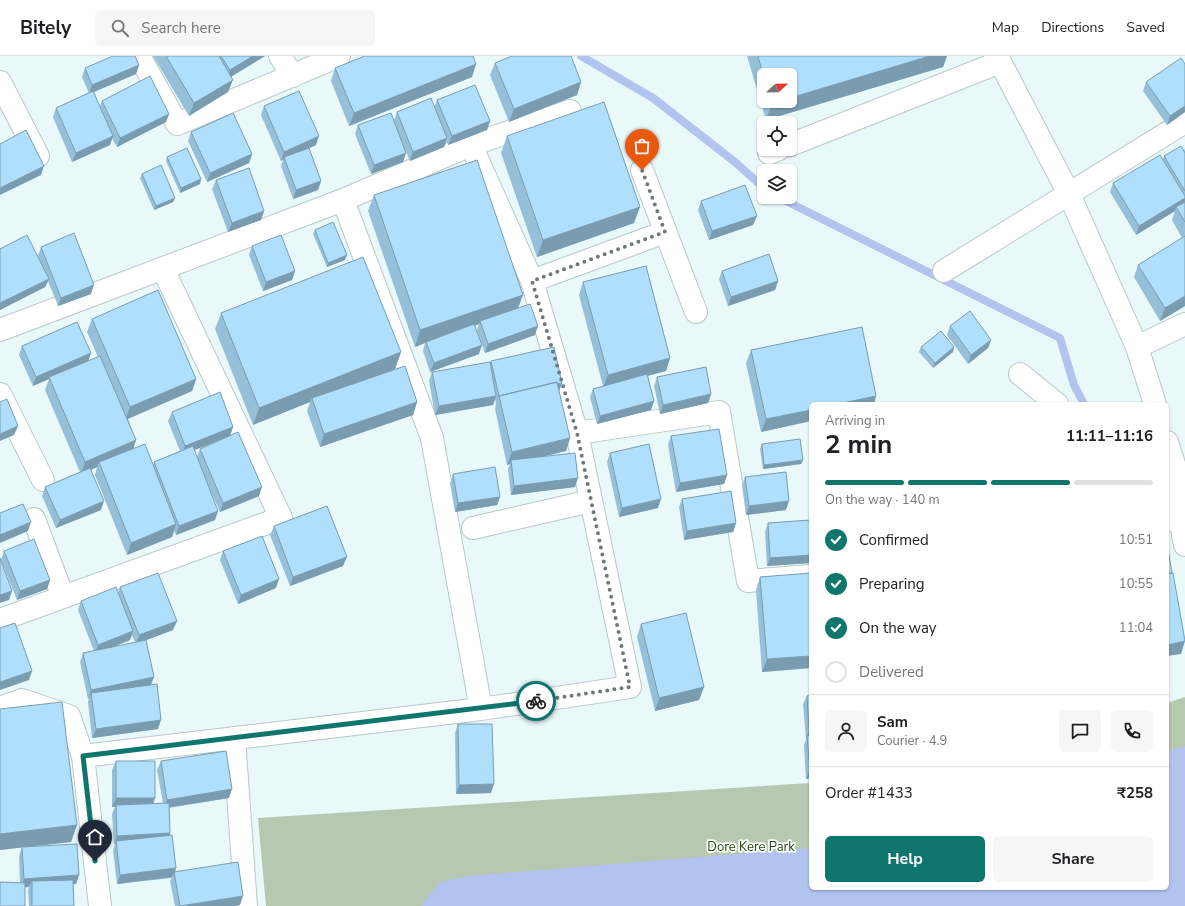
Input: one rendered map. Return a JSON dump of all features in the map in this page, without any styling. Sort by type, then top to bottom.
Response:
[{"type":"street","points":[[139,56],[177,124],[339,56]]},
{"type":"street","points":[[280,56],[294,76]]},
{"type":"street","points":[[797,142],[998,59],[1069,194],[1137,347],[1154,402]]},
{"type":"street","points":[[0,82],[38,156]]},
{"type":"street","points":[[0,330],[163,270],[343,200],[471,145],[570,110]]},
{"type":"street","points":[[944,271],[1185,122]]},
{"type":"street","points":[[83,756],[482,709],[630,687],[577,433],[532,281],[471,145]]},
{"type":"street","points":[[642,170],[696,312]]},
{"type":"street","points":[[343,200],[432,438],[482,709]]},
{"type":"street","points":[[532,281],[665,232]]},
{"type":"street","points":[[0,620],[281,518],[163,270]]},
{"type":"street","points":[[1137,347],[1185,324]]},
{"type":"street","points":[[1020,374],[1055,402]]},
{"type":"street","points":[[0,394],[43,480]]},
{"type":"street","points":[[577,433],[719,412],[748,581],[809,576]]},
{"type":"street","points":[[1169,447],[1175,479],[1174,520],[1185,545]]},
{"type":"street","points":[[473,528],[591,501]]},
{"type":"street","points":[[34,519],[63,597]]},
{"type":"street","points":[[0,708],[22,700],[69,716],[83,756],[100,906]]},
{"type":"street","points":[[234,738],[246,906]]},
{"type":"green space","name":"Dore Kere Park","points":[[1185,697],[1185,906],[266,906],[258,818],[809,783],[809,890],[1169,890],[1169,702]]},
{"type":"water","points":[[1185,746],[1185,906],[421,906],[440,882],[468,876],[809,848],[809,890],[1169,890],[1169,750]]},
{"type":"building","points":[[113,56],[135,56],[139,65],[92,85],[85,68]]},
{"type":"building","points":[[166,56],[219,56],[233,80],[194,103]]},
{"type":"building","points":[[221,56],[253,56],[230,70]]},
{"type":"building","points":[[365,56],[473,56],[476,64],[354,113],[335,68]]},
{"type":"building","points":[[512,56],[571,56],[581,82],[514,109],[495,63]]},
{"type":"building","points":[[758,56],[930,56],[797,96],[797,68],[761,68]]},
{"type":"building","points":[[1181,58],[1185,64],[1185,106],[1170,116],[1146,82]]},
{"type":"building","points":[[150,76],[169,114],[120,138],[102,101]]},
{"type":"building","points":[[475,85],[490,121],[452,136],[437,100]]},
{"type":"building","points":[[93,91],[113,136],[76,153],[56,108]]},
{"type":"building","points":[[299,91],[319,136],[284,152],[264,106]]},
{"type":"building","points":[[431,98],[447,138],[413,152],[397,112]]},
{"type":"building","points":[[604,102],[640,207],[543,240],[507,136]]},
{"type":"building","points":[[233,113],[252,154],[210,173],[191,132]]},
{"type":"building","points":[[391,113],[406,153],[374,165],[358,125]]},
{"type":"building","points":[[26,130],[44,166],[0,188],[0,144]]},
{"type":"building","points":[[1181,146],[1185,153],[1185,191],[1164,156]]},
{"type":"building","points":[[187,148],[201,179],[181,188],[167,157]]},
{"type":"building","points":[[309,148],[321,181],[296,190],[284,157]]},
{"type":"building","points":[[1160,155],[1185,198],[1139,226],[1113,183]]},
{"type":"building","points":[[477,160],[523,295],[420,330],[374,195]]},
{"type":"building","points":[[161,165],[175,198],[156,206],[142,174]]},
{"type":"building","points":[[249,168],[264,211],[232,223],[216,180]]},
{"type":"building","points":[[745,185],[757,216],[712,231],[701,201]]},
{"type":"building","points":[[1185,202],[1185,222],[1176,207]]},
{"type":"building","points":[[333,222],[347,255],[328,263],[315,230]]},
{"type":"building","points":[[74,233],[94,285],[61,298],[41,247]]},
{"type":"building","points":[[27,235],[49,279],[0,303],[0,249]]},
{"type":"building","points":[[281,235],[295,271],[266,282],[252,246]]},
{"type":"building","points":[[1185,236],[1185,296],[1165,308],[1138,265]]},
{"type":"building","points":[[769,254],[778,281],[731,297],[722,271]]},
{"type":"building","points":[[363,257],[401,352],[259,408],[221,313]]},
{"type":"building","points":[[646,266],[670,358],[608,375],[583,282]]},
{"type":"building","points":[[158,290],[196,379],[130,407],[92,319]]},
{"type":"building","points":[[530,304],[538,326],[488,344],[480,321]]},
{"type":"building","points":[[970,311],[991,340],[971,355],[950,326]]},
{"type":"building","points":[[77,322],[91,353],[36,377],[22,346]]},
{"type":"building","points":[[474,324],[482,345],[434,363],[426,342]]},
{"type":"building","points":[[862,327],[876,396],[848,402],[809,402],[809,410],[766,419],[751,350]]},
{"type":"building","points":[[941,331],[954,347],[935,363],[921,347]]},
{"type":"building","points":[[554,347],[562,383],[557,384],[557,382],[499,396],[491,361]]},
{"type":"building","points":[[100,356],[136,440],[85,462],[49,377]]},
{"type":"building","points":[[490,362],[496,396],[439,406],[432,372]]},
{"type":"building","points":[[405,366],[417,402],[324,434],[312,398]]},
{"type":"building","points":[[706,367],[711,394],[663,405],[657,377]]},
{"type":"building","points":[[647,374],[654,401],[600,416],[593,389]]},
{"type":"building","points":[[557,382],[570,438],[512,452],[499,396]]},
{"type":"building","points":[[220,392],[233,427],[185,446],[172,412]]},
{"type":"building","points":[[7,399],[18,426],[0,434],[0,402]]},
{"type":"building","points":[[719,429],[727,475],[680,483],[671,436]]},
{"type":"building","points":[[238,432],[262,487],[223,503],[200,449]]},
{"type":"building","points":[[800,439],[803,460],[764,465],[762,444]]},
{"type":"building","points":[[145,444],[176,524],[131,543],[99,462]]},
{"type":"building","points":[[649,444],[661,499],[622,508],[610,453]]},
{"type":"building","points":[[193,446],[218,511],[179,526],[154,462]]},
{"type":"building","points":[[575,453],[578,478],[514,486],[511,460]]},
{"type":"building","points":[[495,467],[500,497],[458,503],[453,474]]},
{"type":"building","points":[[90,468],[104,501],[60,520],[45,487]]},
{"type":"building","points":[[786,472],[789,501],[749,506],[745,477]]},
{"type":"building","points":[[731,491],[736,523],[687,531],[682,499]]},
{"type":"building","points":[[23,504],[31,522],[0,535],[0,513]]},
{"type":"building","points":[[327,506],[347,557],[293,577],[274,526]]},
{"type":"building","points":[[809,520],[809,555],[770,558],[768,523]]},
{"type":"building","points":[[262,536],[279,579],[241,595],[223,551]]},
{"type":"building","points":[[34,539],[50,580],[20,591],[4,551]]},
{"type":"building","points":[[1169,555],[1172,573],[1169,574]]},
{"type":"building","points":[[0,558],[12,591],[0,595]]},
{"type":"building","points":[[158,573],[177,621],[139,635],[120,587]]},
{"type":"building","points":[[809,573],[809,656],[767,659],[760,577]]},
{"type":"building","points":[[1173,573],[1185,641],[1169,645],[1169,574]]},
{"type":"building","points":[[116,587],[133,631],[98,645],[81,601]]},
{"type":"building","points":[[686,613],[704,687],[659,698],[641,624]]},
{"type":"building","points":[[15,623],[32,671],[0,682],[0,628]]},
{"type":"building","points":[[146,640],[154,677],[91,690],[83,653]]},
{"type":"building","points":[[157,684],[161,720],[96,729],[91,693]]},
{"type":"building","points":[[807,696],[809,696],[809,730]]},
{"type":"building","points":[[62,702],[77,825],[0,834],[0,709]]},
{"type":"building","points":[[458,724],[492,724],[494,784],[459,785]]},
{"type":"building","points":[[807,736],[809,736],[809,759]]},
{"type":"building","points":[[226,751],[232,789],[167,800],[161,761]]},
{"type":"building","points":[[116,761],[155,761],[155,798],[116,798]]},
{"type":"building","points":[[169,803],[170,833],[117,836],[116,805]]},
{"type":"building","points":[[172,835],[176,868],[120,875],[116,841]]},
{"type":"building","points":[[77,844],[79,875],[24,879],[22,847]]},
{"type":"building","points":[[238,862],[243,896],[180,906],[174,872]]},
{"type":"building","points":[[73,880],[74,906],[32,906],[32,881]]},
{"type":"building","points":[[0,882],[25,883],[25,906],[0,906]]},
{"type":"waterway","points":[[581,56],[653,98],[735,162],[757,182]]},
{"type":"waterway","points":[[792,204],[1060,338],[1074,385],[1083,402]]},
{"type":"way so far","points":[[536,701],[630,687],[577,433],[532,281],[665,232],[642,170]]},
{"type":"route","points":[[95,861],[83,756],[482,709],[536,701]]}]
